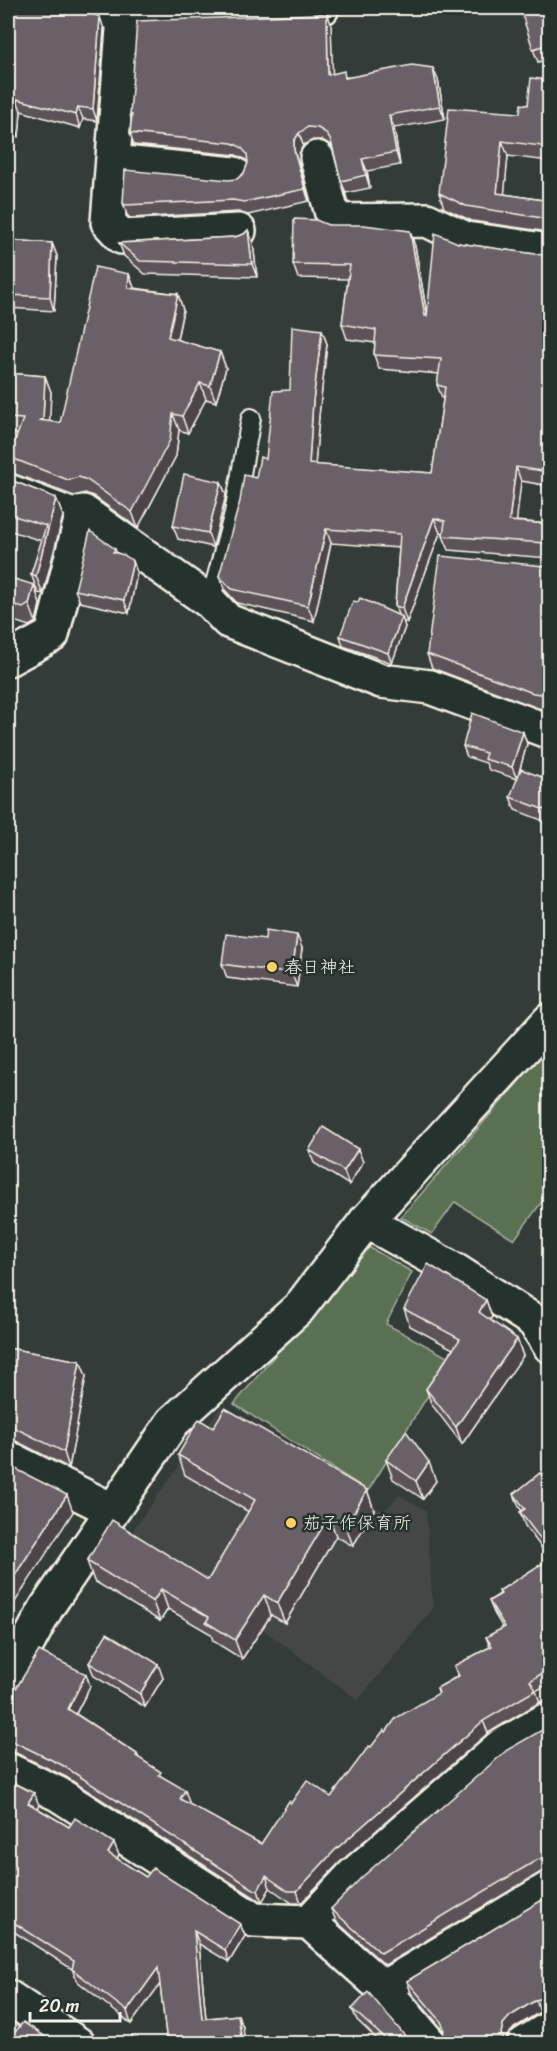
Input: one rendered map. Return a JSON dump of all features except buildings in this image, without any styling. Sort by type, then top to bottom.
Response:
[{"type":"street","points":[[239,231],[122,237],[108,222],[113,162],[112,12],[322,8]]},
{"type":"street","points":[[317,158],[334,221],[427,220],[466,239],[549,251]]},
{"type":"street","points":[[113,162],[234,174]]},
{"type":"street","points":[[8,659],[52,635],[83,512],[210,602],[228,621],[381,681],[430,687],[549,732]]},
{"type":"street","points":[[12,1662],[173,1422],[299,1308],[366,1221],[549,1020]]},
{"type":"street","points":[[366,1221],[456,1271],[534,1321],[549,1346]]},
{"type":"street","points":[[8,1458],[112,1510]]},
{"type":"street","points":[[309,1922],[352,1876],[500,1747],[549,1718]]},
{"type":"street","points":[[8,1770],[58,1794],[254,1920],[309,1922],[383,1988],[430,2043]]},
{"type":"street","points":[[383,1988],[549,1887]]},
{"type":"street","points":[[8,1997],[78,2043]]},
{"type":"street","points":[[524,2043],[549,2028]]},
{"type":"lane","points":[[210,602],[234,513],[251,418]]},
{"type":"lane","points":[[8,483],[83,512]]},
{"type":"shaded area","points":[[221,1406],[384,1512],[399,1495],[426,1510],[433,1609],[358,1700],[132,1532]]},
{"type":"green space","points":[[549,1047],[549,1192],[514,1240],[455,1202],[432,1234],[401,1217]]},
{"type":"green space","points":[[367,1246],[412,1272],[386,1324],[451,1359],[368,1491],[234,1404]]},
{"type":"place","name":"春日神社","points":[[272,967]]},
{"type":"place","name":"茄子作保育所","points":[[291,1523]]}]
